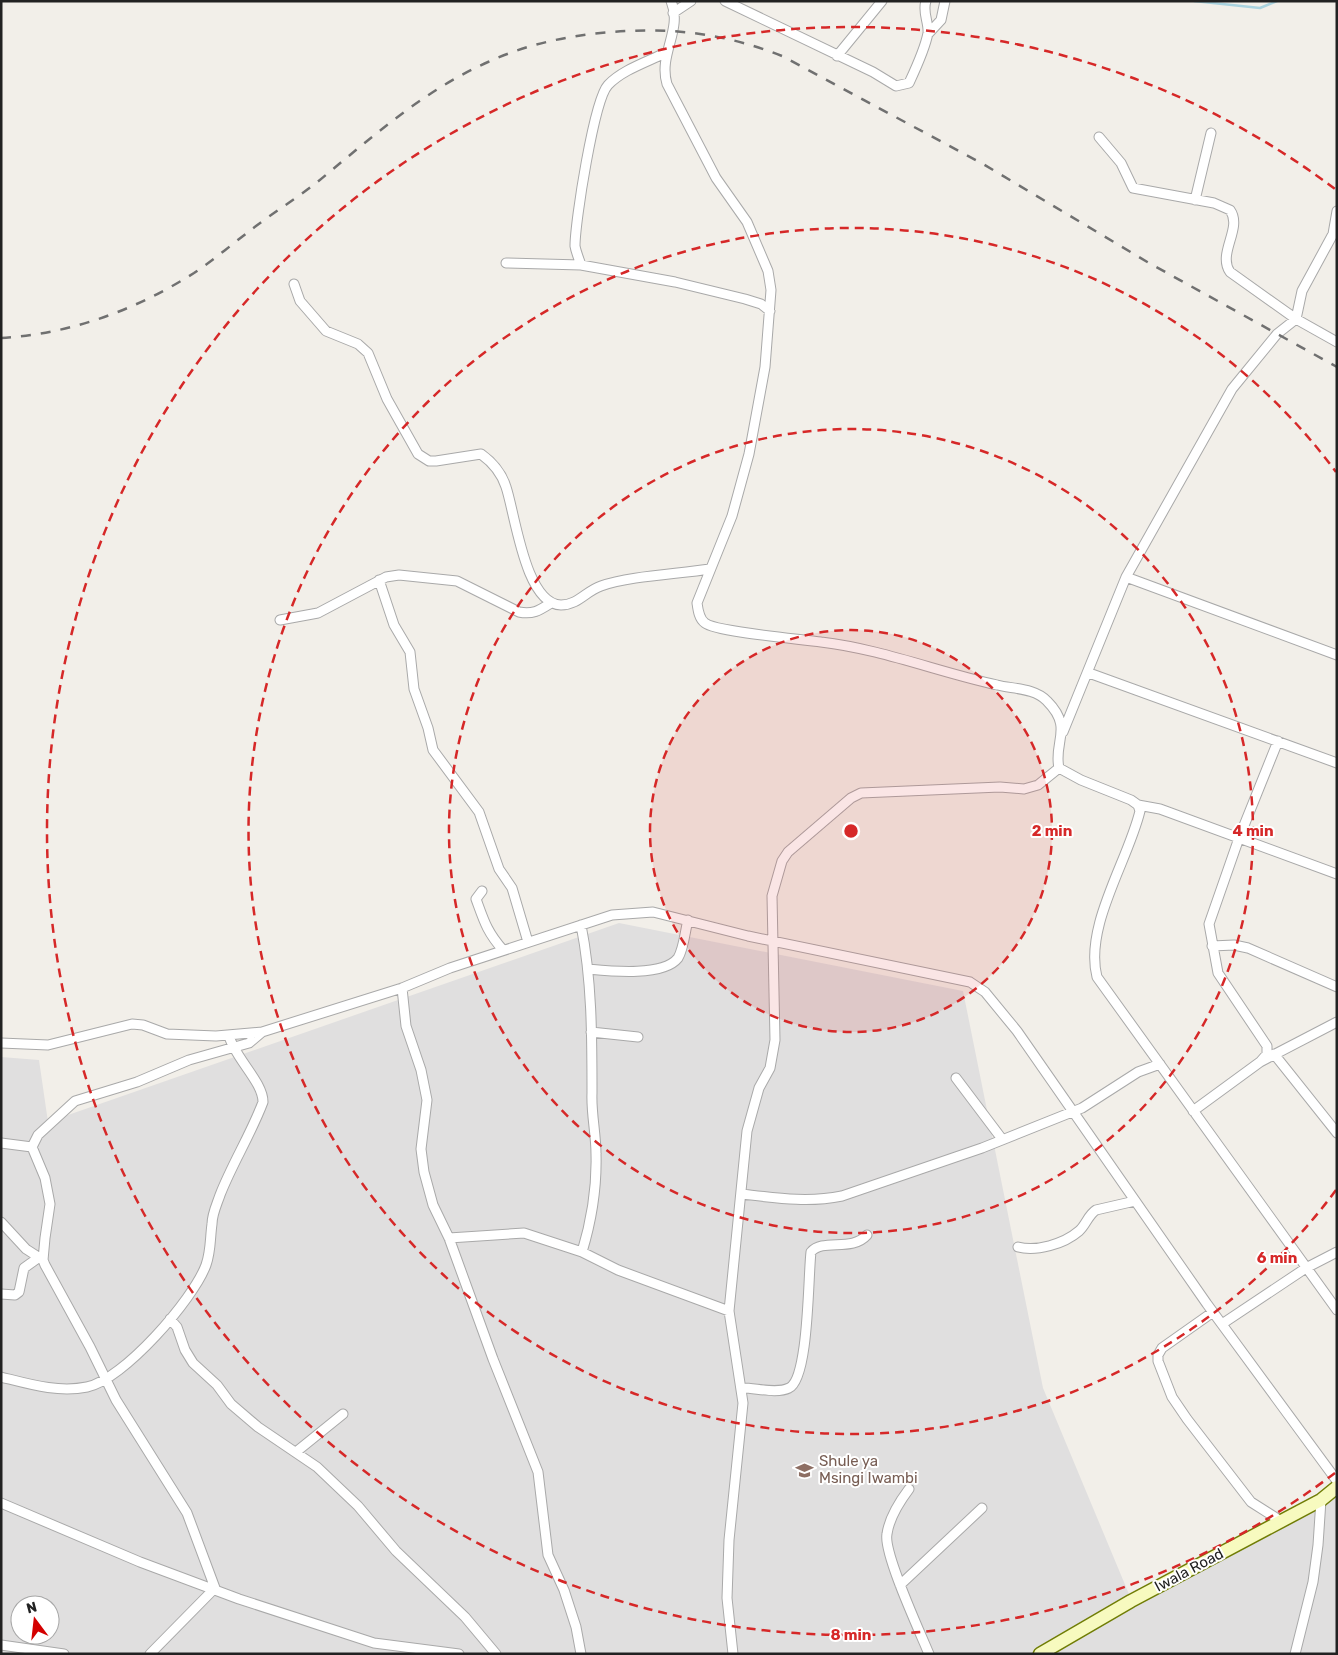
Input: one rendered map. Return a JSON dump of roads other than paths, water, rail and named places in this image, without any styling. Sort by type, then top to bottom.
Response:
[{"type":"street","points":[[671,1],[674,30],[665,54],[664,74],[676,104],[716,178],[747,222],[768,271],[771,290],[765,367],[749,454],[732,516],[697,603],[699,615],[705,624],[722,629],[823,642],[880,654],[937,671],[1041,695],[1052,705],[1063,732]]},
{"type":"street","points":[[673,13],[691,1]]},
{"type":"street","points":[[725,1],[798,34],[837,56],[873,72],[896,86],[909,83],[928,34],[941,20],[945,1]]},
{"type":"street","points":[[837,56],[882,1]]},
{"type":"street","points":[[926,1],[924,8],[928,34]]},
{"type":"street","points":[[580,265],[575,249],[576,228],[588,151],[604,91],[610,82],[635,67],[665,54]]},
{"type":"street","points":[[1195,200],[1211,133]]},
{"type":"street","points":[[1099,137],[1121,163],[1133,188],[1224,206],[1230,210],[1234,221],[1226,260],[1228,268],[1233,274],[1296,319],[1337,342]]},
{"type":"street","points":[[1059,768],[1058,760],[1063,732],[1126,577],[1232,389],[1277,334],[1296,319],[1302,291],[1332,234],[1337,211]]},
{"type":"street","points":[[506,263],[580,265],[693,287],[754,302],[770,311]]},
{"type":"street","points":[[294,284],[300,300],[326,331],[358,344],[368,353],[387,399],[418,454],[429,461],[436,461],[481,454],[494,466],[506,488],[529,570],[542,596],[551,603]]},
{"type":"street","points":[[280,620],[318,613],[379,580],[399,576],[449,580],[464,584],[519,612],[527,614],[533,613],[551,603],[571,604],[578,602],[592,590],[625,580],[710,569]]},
{"type":"street","points":[[1126,577],[1337,655]]},
{"type":"street","points":[[379,580],[394,625],[410,652],[414,689],[428,728],[433,750],[479,812],[499,870],[512,888],[528,942]]},
{"type":"street","points":[[1089,672],[1337,763]]},
{"type":"street","points":[[1260,1062],[1268,1051],[1266,1042],[1218,973],[1209,919],[1278,742]]},
{"type":"street","points":[[1059,768],[1081,780],[1131,800],[1138,805],[1160,809],[1337,874]]},
{"type":"street","points":[[734,1654],[727,1598],[728,1559],[732,1499],[742,1427],[743,1388],[729,1311],[733,1256],[750,1117],[759,1088],[770,1068],[775,1040],[774,940],[771,904],[775,883],[785,855],[851,798],[871,791],[1024,788],[1038,785],[1059,768]]},
{"type":"street","points":[[1138,805],[1140,811],[1138,820],[1102,916],[1094,949],[1094,965],[1097,977],[1337,1310]]},
{"type":"street","points":[[482,891],[476,900],[484,924],[503,950]]},
{"type":"street","points":[[1,1043],[48,1045],[132,1024],[143,1025],[167,1034],[229,1036],[262,1032],[402,988],[503,950],[612,915],[628,912],[653,912],[748,936],[976,984],[1017,1031],[1213,1312],[1337,1481]]},
{"type":"street","points":[[588,970],[644,971],[669,966],[678,957],[688,920]]},
{"type":"street","points":[[581,925],[588,970],[596,1191],[593,1214],[582,1252]]},
{"type":"street","points":[[1212,946],[1234,945],[1248,948],[1337,987]]},
{"type":"street","points":[[402,988],[406,1026],[421,1070],[427,1100],[422,1149],[424,1172],[433,1205],[449,1238],[496,1368],[538,1472],[548,1555],[564,1590],[576,1627],[581,1654]]},
{"type":"street","points":[[1193,1111],[1260,1062],[1337,1022]]},
{"type":"street","points":[[41,1259],[50,1204],[45,1178],[32,1147],[38,1135],[75,1102],[232,1046],[249,1043],[262,1032]]},
{"type":"street","points":[[591,1032],[638,1037]]},
{"type":"street","points":[[1,1377],[61,1390],[88,1387],[107,1380],[128,1363],[188,1298],[205,1267],[211,1251],[214,1212],[263,1102],[260,1091],[232,1046],[229,1036]]},
{"type":"street","points":[[1274,1054],[1337,1133]]},
{"type":"street","points":[[742,1194],[802,1200],[820,1200],[842,1196],[982,1148],[1072,1112],[1092,1103],[1138,1072],[1160,1064]]},
{"type":"street","points":[[956,1078],[1002,1139]]},
{"type":"street","points":[[1,1143],[32,1147]]},
{"type":"street","points":[[1018,1247],[1026,1249],[1042,1248],[1060,1241],[1080,1230],[1096,1210],[1135,1201]]},
{"type":"street","points":[[1,1222],[26,1249],[41,1259],[116,1400],[187,1513],[196,1531],[215,1588]]},
{"type":"street","points":[[449,1238],[524,1233],[582,1252],[618,1270],[729,1311]]},
{"type":"street","points":[[743,1388],[784,1390],[794,1384],[800,1372],[804,1346],[811,1252],[820,1247],[856,1243],[867,1235]]},
{"type":"street","points":[[1222,1324],[1306,1268],[1337,1252]]},
{"type":"street","points":[[1,1294],[15,1295],[18,1292],[24,1268],[41,1259]]},
{"type":"street","points":[[1213,1312],[1162,1348],[1158,1354],[1158,1361],[1172,1397],[1187,1419],[1251,1502],[1281,1521]]},
{"type":"street","points":[[170,1319],[177,1327],[185,1350],[193,1363],[217,1385],[231,1404],[258,1426],[317,1467],[358,1506],[396,1551],[465,1617],[496,1654]]},
{"type":"street","points":[[296,1452],[343,1414]]},
{"type":"street","name":"Iwala Road","points":[[1040,1654],[1131,1601],[1321,1500],[1337,1487]]},
{"type":"street","points":[[909,1489],[901,1500],[887,1534],[887,1544],[900,1585],[929,1654]]},
{"type":"street","points":[[1295,1654],[1313,1582],[1321,1500]]},
{"type":"street","points":[[1,1503],[140,1562],[215,1588],[239,1599],[374,1643],[458,1654]]},
{"type":"street","points":[[900,1585],[982,1508]]},
{"type":"street","points":[[150,1654],[215,1588]]},
{"type":"street","points":[[1,1645],[64,1654]]},
{"type":"waterway","points":[[1194,1],[1260,8],[1277,1]]},
{"type":"railway","points":[[1,338],[27,336],[102,318],[126,309],[172,286],[202,268],[256,226],[310,188],[404,112],[444,85],[488,62],[521,49],[574,36],[648,30],[706,35],[744,43],[782,56],[983,164],[1149,263],[1337,367]]},
{"type":"place","name":"Shule ya Msingi Iwambi","points":[[805,1470]]}]
